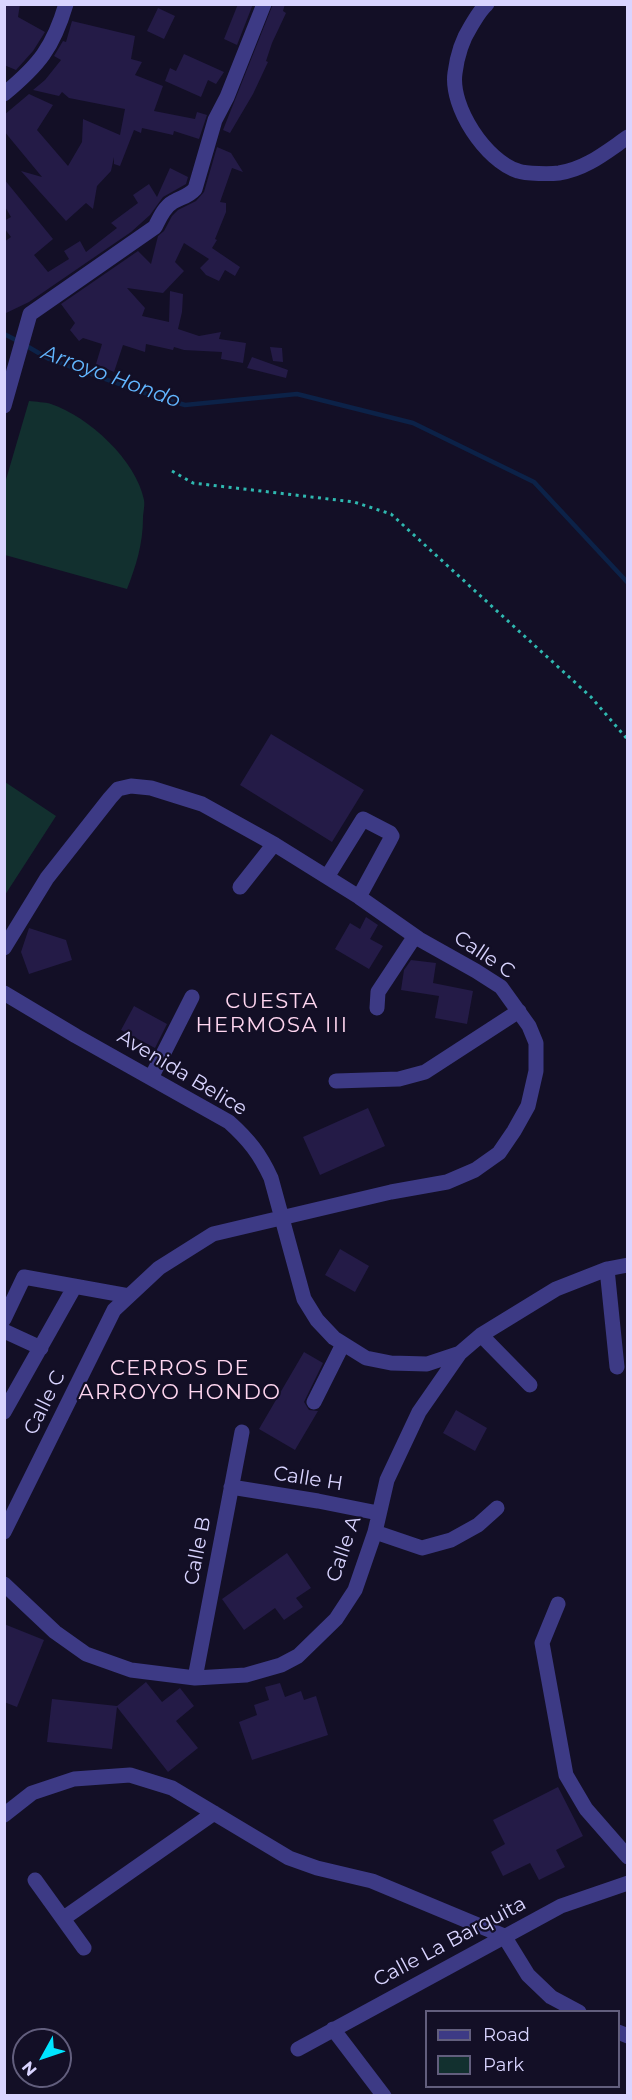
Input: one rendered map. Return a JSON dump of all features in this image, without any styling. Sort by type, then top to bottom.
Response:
[{"type":"street","points":[[4,94],[45,54],[58,31],[66,4]]},
{"type":"street","points":[[4,406],[30,314],[155,227],[172,202],[189,196],[195,189],[215,120],[227,97],[264,4]]},
{"type":"street","points":[[487,4],[481,9],[464,38],[454,75],[459,106],[475,135],[493,156],[519,171],[559,173],[589,164],[627,137]]},
{"type":"street","name":"Calle C","points":[[4,948],[47,878],[118,789],[130,786],[151,788],[202,804],[274,844],[359,897],[415,936],[501,987],[529,1026],[536,1042],[536,1071],[528,1106],[499,1153],[475,1170],[447,1182],[391,1192],[213,1234],[159,1268],[114,1310],[4,1532]]},
{"type":"street","points":[[327,877],[363,819],[390,833],[392,836],[359,897]]},
{"type":"street","points":[[240,887],[274,844]]},
{"type":"street","points":[[377,1008],[378,992],[415,936]]},
{"type":"street","name":"Avenida Belice","points":[[4,993],[229,1122],[248,1139],[263,1160],[271,1178],[304,1299],[317,1320],[344,1344],[366,1358],[391,1363],[428,1364],[460,1353]]},
{"type":"street","points":[[151,1078],[192,998]]},
{"type":"street","points":[[336,1081],[399,1079],[425,1072],[519,1011]]},
{"type":"street","points":[[617,1367],[607,1269],[627,1265]]},
{"type":"street","name":"Calle A","points":[[4,1584],[55,1632],[86,1654],[131,1670],[195,1678],[246,1675],[282,1665],[298,1656],[336,1619],[355,1590],[375,1532],[387,1480],[419,1412],[460,1353],[481,1335],[556,1289],[607,1269]]},
{"type":"street","points":[[4,1319],[24,1277],[129,1296]]},
{"type":"street","points":[[4,1412],[75,1286]]},
{"type":"street","points":[[4,1331],[41,1348]]},
{"type":"street","points":[[481,1335],[530,1385]]},
{"type":"street","points":[[314,1402],[344,1344]]},
{"type":"street","name":"Calle B","points":[[195,1678],[242,1432]]},
{"type":"street","name":"Calle H","points":[[231,1487],[378,1513]]},
{"type":"street","points":[[375,1532],[422,1548],[451,1540],[478,1525],[497,1508]]},
{"type":"street","points":[[558,1604],[542,1643],[566,1776],[586,1809],[627,1857]]},
{"type":"street","points":[[4,1815],[32,1793],[74,1779],[130,1775],[172,1788],[289,1857],[317,1868],[372,1881],[504,1936],[528,1975],[551,1997],[575,2010]]},
{"type":"street","points":[[64,1918],[214,1813]]},
{"type":"street","points":[[35,1880],[84,1948]]},
{"type":"street","name":"Calle La Barquita","points":[[298,2049],[561,1906],[627,1883]]},
{"type":"street","points":[[333,2029],[384,2096]]},
{"type":"path","points":[[172,471],[193,483],[354,502],[391,514],[591,697],[627,740]]},
{"type":"green space","points":[[29,401],[49,403],[66,410],[95,430],[121,455],[139,485],[144,502],[142,537],[127,589],[5,555],[5,483]]},
{"type":"green space","points":[[5,782],[56,816],[5,895]]},
{"type":"building","points":[[4,4],[20,4],[18,17],[45,32],[33,51],[16,70],[4,65]]},
{"type":"building","points":[[238,4],[253,4],[237,45],[224,39]]},
{"type":"building","points":[[273,4],[285,4],[283,11],[286,13],[272,43],[266,61],[268,62],[253,94],[230,133],[223,130]]},
{"type":"building","points":[[158,8],[175,16],[164,39],[147,31]]},
{"type":"building","points":[[72,21],[135,36],[131,59],[142,62],[135,75],[163,86],[154,111],[195,119],[197,112],[207,115],[199,139],[174,131],[173,135],[142,128],[141,133],[134,130],[120,166],[114,164],[114,157],[111,171],[97,186],[93,209],[86,203],[66,221],[21,171],[42,177],[4,131],[4,115],[29,94],[53,105],[37,130],[68,166],[82,142],[83,119],[120,135],[125,109],[69,98],[62,92],[59,96],[33,90],[45,80],[61,60],[54,56],[63,41],[66,42]]},
{"type":"building","points":[[184,54],[224,72],[216,84],[208,80],[201,97],[165,81],[170,68],[176,71]]},
{"type":"building","points":[[217,147],[231,153],[243,172],[232,168],[220,202],[226,203],[226,212],[212,248],[240,267],[235,276],[225,270],[219,281],[206,275],[200,268],[209,259],[184,243],[175,262],[184,271],[163,293],[127,288],[145,308],[142,316],[169,322],[170,291],[183,294],[178,329],[199,336],[221,332],[219,339],[246,343],[243,363],[221,359],[222,352],[184,350],[174,347],[173,350],[146,344],[145,352],[123,345],[114,372],[96,364],[102,344],[83,338],[79,341],[70,330],[75,323],[61,304],[138,251],[151,264],[158,236],[164,231],[172,216],[178,210],[196,201],[204,192]]},
{"type":"building","points":[[170,168],[188,177],[186,184],[163,197],[150,215],[131,232],[29,302],[4,314],[4,242],[11,237],[4,228],[4,221],[11,217],[4,205],[4,179],[53,239],[34,255],[48,272],[69,259],[64,251],[80,241],[86,252],[117,228],[111,223],[138,203],[133,195],[149,184],[157,197]]},
{"type":"building","points":[[270,347],[282,348],[283,362],[273,361]]},
{"type":"building","points":[[252,357],[288,370],[286,378],[247,368]]},
{"type":"building","points":[[271,734],[364,790],[332,842],[240,785]]},
{"type":"building","points":[[366,917],[378,925],[370,939],[383,946],[369,969],[335,949],[350,923],[360,929]]},
{"type":"building","points":[[29,928],[66,940],[72,960],[29,974],[21,952]]},
{"type":"building","points":[[411,960],[436,963],[433,983],[473,991],[467,1024],[435,1018],[439,996],[401,990],[404,970]]},
{"type":"building","points":[[134,1006],[167,1024],[155,1048],[121,1030]]},
{"type":"building","points":[[368,1108],[385,1146],[320,1175],[303,1137]]},
{"type":"building","points":[[340,1249],[369,1266],[355,1292],[325,1275]]},
{"type":"building","points":[[304,1352],[323,1363],[304,1402],[309,1410],[318,1411],[295,1450],[259,1429]]},
{"type":"building","points":[[456,1410],[487,1428],[475,1451],[443,1433]]},
{"type":"building","points":[[287,1553],[311,1588],[296,1598],[303,1607],[284,1620],[275,1608],[244,1630],[222,1599]]},
{"type":"building","points":[[4,1624],[44,1640],[17,1707],[4,1702]]},
{"type":"building","points":[[146,1682],[162,1702],[180,1688],[194,1706],[176,1721],[198,1748],[168,1772],[117,1707],[112,1749],[47,1742],[52,1699],[117,1706]]},
{"type":"building","points":[[280,1683],[285,1697],[301,1691],[304,1700],[316,1696],[328,1735],[252,1760],[239,1722],[257,1715],[254,1705],[269,1700],[265,1687]]},
{"type":"building","points":[[558,1787],[583,1836],[556,1850],[565,1867],[539,1880],[530,1863],[503,1876],[491,1852],[505,1844],[493,1820]]},
{"type":"waterway","name":"Arroyo Hondo","points":[[4,334],[18,341]]},
{"type":"waterway","name":"Arroyo Hondo","points":[[25,345],[49,359],[185,405],[297,394],[413,423],[534,482],[628,583]]},
{"type":"district","name":"CUESTA HERMOSA III","points":[[272,1014]]},
{"type":"district","name":"CERROS DE ARROYO HONDO","points":[[180,1381]]}]
